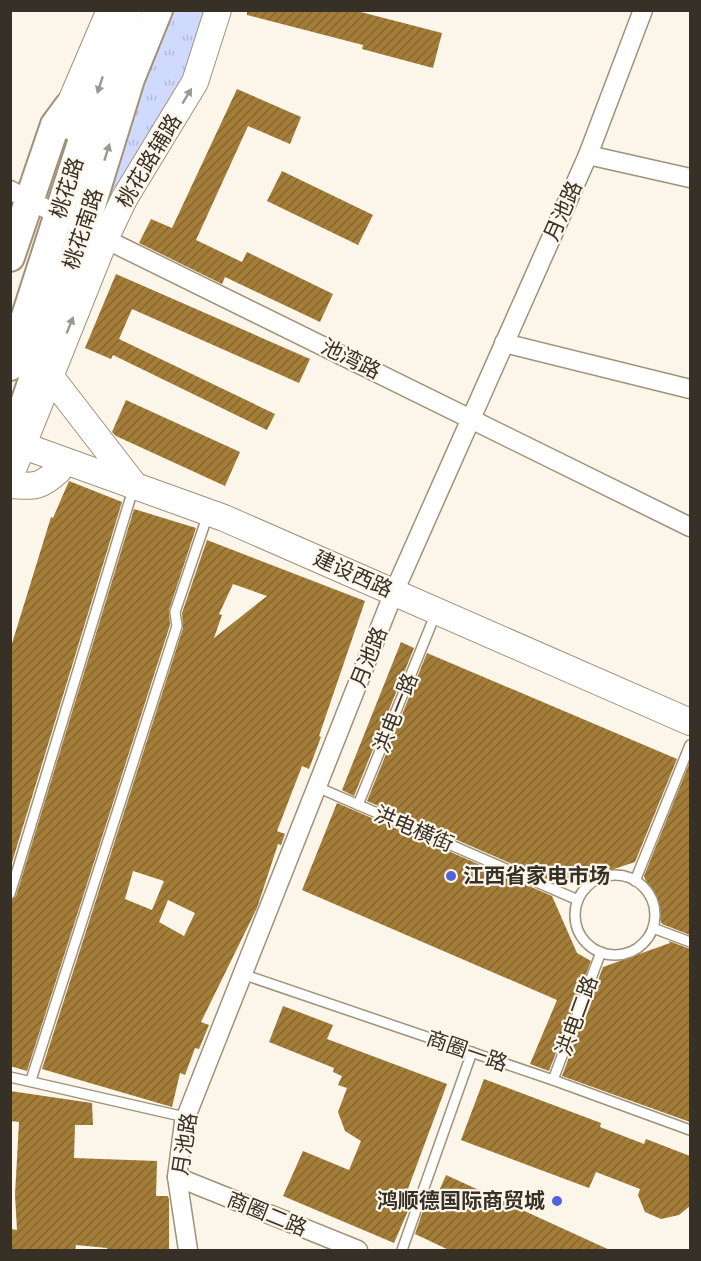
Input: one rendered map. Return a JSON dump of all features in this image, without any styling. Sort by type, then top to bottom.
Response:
[{"type":"main road","points":[[10,257],[20,195],[55,125],[69,106],[110,10]]},
{"type":"main road","name":"桃花路","points":[[10,366],[103,77],[128,10]]},
{"type":"main road","name":"桃花南路","points":[[13,451],[95,233],[130,79],[158,10]]},
{"type":"main road","name":"桃花路辅路","points":[[13,451],[50,376],[95,233],[124,199],[195,82],[218,10]]},
{"type":"main road","points":[[69,106],[77,158]]},
{"type":"main road","points":[[50,376],[134,491]]},
{"type":"main road","name":"建设西路","points":[[13,451],[59,470],[224,518],[393,597],[433,620],[690,734]]},
{"type":"main road","name":"建设西路","points":[[13,451],[134,491],[205,523],[393,597],[690,722]]},
{"type":"main road","points":[[10,485],[31,486],[45,483],[59,470]]},
{"type":"street","name":"月池路","points":[[188,1251],[177,1177],[185,1117],[393,597],[588,155],[643,10]]},
{"type":"street","points":[[588,155],[690,178]]},
{"type":"street","name":"池湾路","points":[[20,195],[690,527]]},
{"type":"street","points":[[504,343],[690,389]]},
{"type":"street","name":"商圈二路","points":[[177,1177],[358,1251]]},
{"type":"lane","points":[[10,894],[134,491]]},
{"type":"lane","points":[[31,1080],[177,626],[175,612],[205,523]]},
{"type":"lane","name":"洪电一路","points":[[358,805],[433,620]]},
{"type":"lane","points":[[635,881],[690,746]]},
{"type":"lane","name":"洪电横街","points":[[317,787],[578,900]]},
{"type":"lane","points":[[609,876],[623,876],[635,881],[646,890],[653,902],[655,915],[652,928],[646,940],[637,948],[613,955],[600,952],[590,946],[576,925],[578,900],[590,884],[609,876]]},
{"type":"lane","points":[[652,928],[690,942]]},
{"type":"lane","name":"洪电二路","points":[[553,1080],[600,952]]},
{"type":"lane","name":"商圈一路","points":[[243,974],[553,1080],[690,1130]]},
{"type":"lane","points":[[402,1251],[472,1052]]},
{"type":"lane","points":[[10,1077],[185,1117]]},
{"type":"green space","points":[[144,11],[206,11],[185,82],[156,132],[91,219]]},
{"type":"building","points":[[247,10],[353,10],[442,33],[433,68],[362,49],[363,45],[247,15]]},
{"type":"building","points":[[237,89],[301,117],[290,144],[248,126],[196,240],[242,262],[247,252],[333,294],[320,322],[225,277],[222,284],[139,243],[151,219],[172,228]]},
{"type":"building","points":[[282,171],[373,215],[358,245],[267,201]]},
{"type":"building","points":[[116,274],[310,359],[299,383],[132,309],[119,339],[275,414],[267,430],[113,355],[111,359],[85,348]]},
{"type":"building","points":[[126,400],[240,452],[225,486],[116,436],[112,432]]},
{"type":"building","points":[[69,481],[122,502],[10,869],[10,650],[51,517],[53,518]]},
{"type":"building","points":[[134,509],[196,528],[169,610],[170,625],[27,1071],[10,1066],[10,901],[16,896]]},
{"type":"building","points":[[207,540],[365,601],[309,769],[302,766],[277,831],[285,834],[281,845],[278,844],[257,908],[201,1022],[209,1025],[199,1049],[195,1048],[185,1075],[180,1073],[172,1107],[42,1069],[183,628],[182,613]],"holes":[[[233,584],[267,596],[214,638],[222,615],[219,614]],[[133,871],[164,881],[152,910],[125,899]],[[168,900],[195,913],[184,936],[159,922]]]},
{"type":"building","points":[[401,642],[414,648],[354,796],[342,790]]},
{"type":"building","points":[[427,653],[677,759],[635,862],[563,886],[367,801]]},
{"type":"building","points":[[689,764],[690,935],[662,924],[644,876]]},
{"type":"building","points":[[337,803],[552,896],[577,953],[591,961],[549,1071],[530,1064],[557,1000],[302,890]]},
{"type":"building","points":[[669,941],[690,949],[690,1122],[562,1076],[603,967],[670,943]]},
{"type":"building","points":[[283,1006],[333,1025],[327,1039],[447,1084],[406,1194],[414,1197],[394,1243],[283,1196],[303,1151],[349,1170],[361,1141],[345,1131],[338,1112],[347,1088],[338,1085],[342,1076],[333,1072],[334,1068],[269,1042]]},
{"type":"building","points":[[484,1079],[601,1123],[600,1127],[644,1144],[646,1139],[690,1156],[690,1206],[679,1215],[661,1219],[645,1212],[638,1195],[640,1189],[596,1172],[589,1188],[461,1140]]},
{"type":"building","points":[[10,1091],[92,1103],[93,1125],[75,1125],[74,1158],[157,1161],[156,1196],[168,1196],[169,1200],[169,1251],[107,1251],[107,1248],[76,1245],[75,1251],[10,1251],[10,1229],[17,1230],[15,1195],[19,1122],[10,1121]]},
{"type":"building","points":[[446,1175],[612,1251],[451,1251],[415,1234],[426,1202],[433,1205]]},
{"type":"place","name":"江西省家电市场","points":[[451,876]]},
{"type":"place","name":"鸿顺德国际商贸城","points":[[557,1201]]}]
